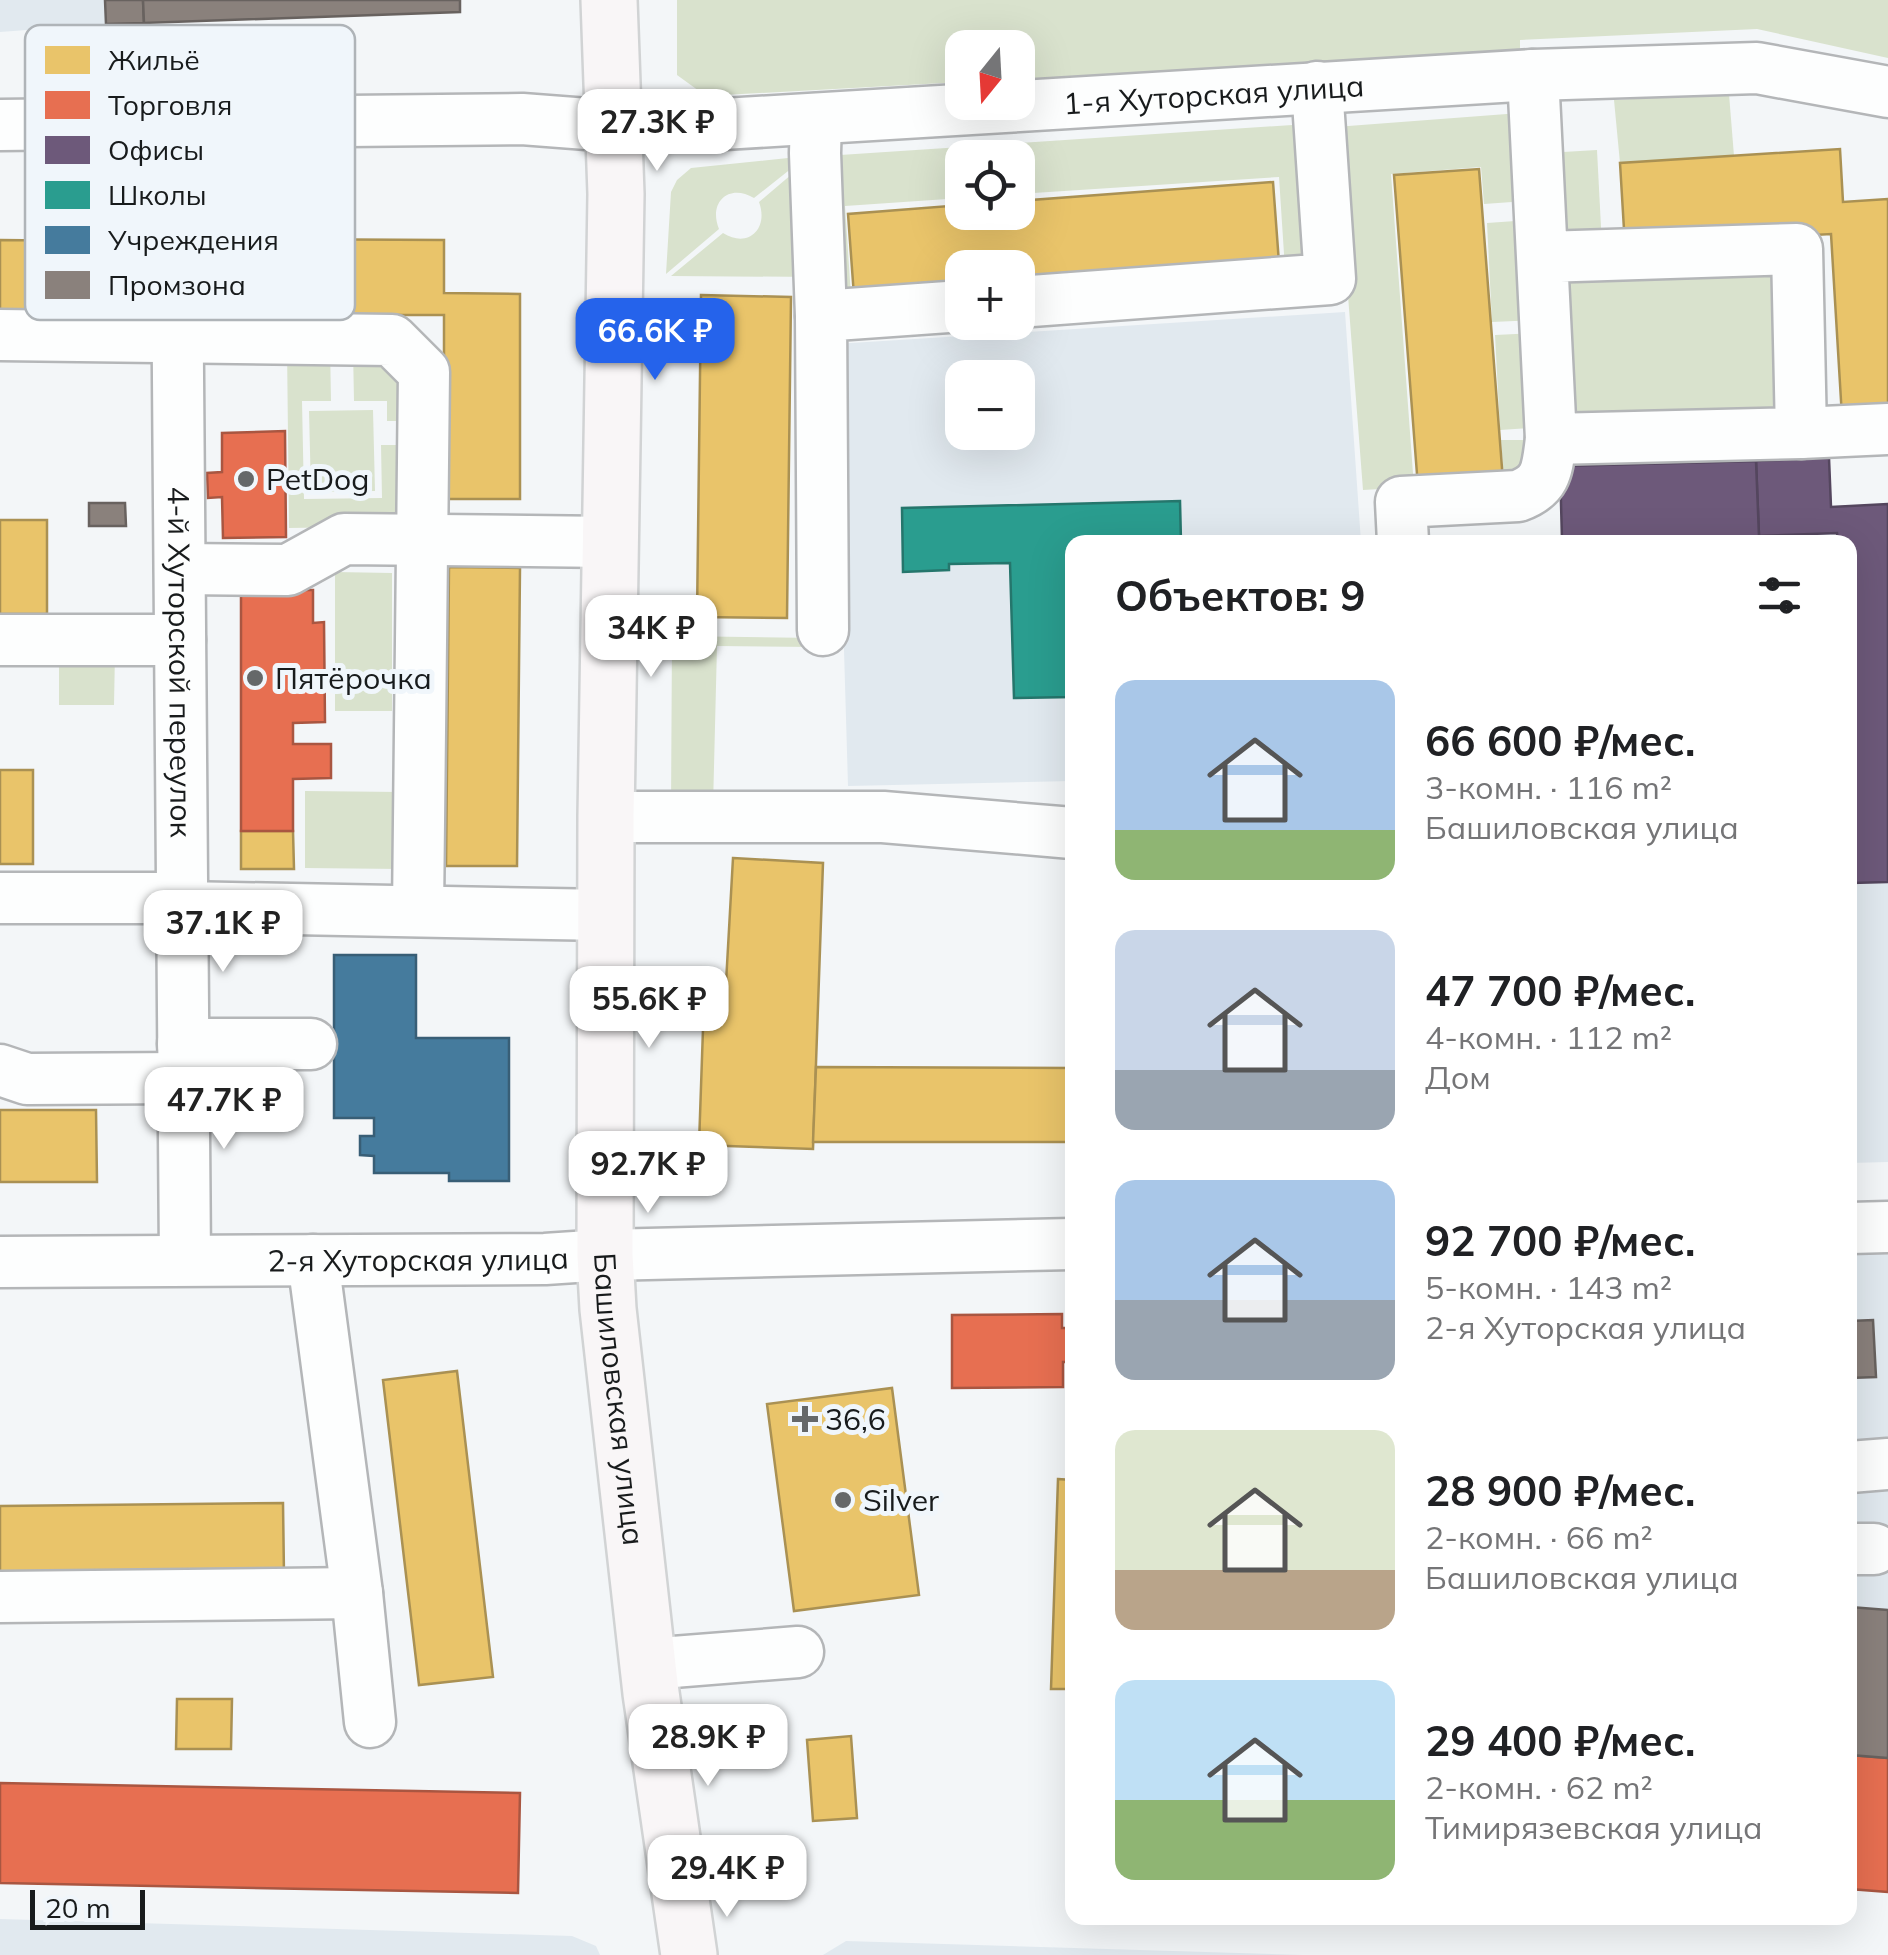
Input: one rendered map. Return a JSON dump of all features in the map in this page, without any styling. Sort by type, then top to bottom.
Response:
[{"type":"main road","name":"Башиловская улица","points":[[609,0],[616,194],[606,816],[608,1309],[648,1664],[689,1955]]},
{"type":"street","name":"1-я Хуторская улица","points":[[355,121],[522,119],[613,126],[691,126],[1533,74],[1757,68],[1888,92]]},
{"type":"street","points":[[1403,535],[1401,502],[1518,496],[1542,481],[1548,467],[1551,439],[1533,74]]},
{"type":"street","points":[[1035,301],[1330,279],[1317,87]]},
{"type":"street","points":[[816,119],[823,630]]},
{"type":"street","points":[[1544,257],[1797,249],[1801,433]]},
{"type":"street","points":[[821,316],[945,307]]},
{"type":"street","name":"4-й Хуторской переулок","points":[[178,320],[185,1260]]},
{"type":"street","points":[[0,335],[392,340],[424,372],[418,911]]},
{"type":"street","points":[[1551,439],[1888,430]]},
{"type":"street","points":[[180,569],[288,570],[344,538],[610,542]]},
{"type":"street","points":[[0,640],[180,640]]},
{"type":"street","points":[[606,816],[883,817],[1065,832]]},
{"type":"street","points":[[0,898],[607,915]]},
{"type":"street","points":[[0,1070],[27,1079],[311,1044]]},
{"type":"street","points":[[1857,1228],[1888,1227]]},
{"type":"street","name":"2-я Хуторская улица","points":[[0,1262],[546,1259],[606,1254],[1065,1244]]},
{"type":"street","points":[[313,1260],[358,1594],[370,1722]]},
{"type":"street","points":[[1857,1466],[1888,1464]]},
{"type":"street","points":[[0,1598],[358,1594]]},
{"type":"street","points":[[648,1664],[798,1652]]},
{"type":"shaded area","points":[[0,0],[460,0],[460,12],[25,25],[25,30],[0,32]]},
{"type":"shaded area","points":[[1345,312],[1361,535],[1065,535],[1065,781],[848,786],[835,344],[945,337],[1035,340],[1035,331]]},
{"type":"shaded area","points":[[1829,458],[1832,506],[1888,504],[1888,1162],[1857,1163],[1857,535],[1562,535],[1560,466]]},
{"type":"shaded area","points":[[1888,1251],[1888,1892],[1857,1890],[1857,1252]]},
{"type":"shaded area","points":[[0,1919],[572,1936],[596,1946],[600,1955],[0,1955]]},
{"type":"shaded area","points":[[846,1941],[1303,1955],[823,1955]]},
{"type":"green space","points":[[677,0],[1888,0],[1888,58],[1757,29],[1520,40],[1520,53],[1035,79],[1035,30],[945,30],[945,83],[706,96],[677,75]]},
{"type":"green space","points":[[1729,94],[1734,156],[1620,163],[1614,100]]},
{"type":"green space","points":[[1520,113],[1526,201],[1484,204],[1481,167],[1391,174],[1414,487],[1363,490],[1335,127]]},
{"type":"green space","points":[[1307,124],[1316,267],[1285,269],[1279,177],[1035,193],[1035,142]]},
{"type":"green space","points":[[945,148],[945,199],[845,206],[851,296],[834,297],[825,156]]},
{"type":"green space","points":[[1597,150],[1602,246],[1551,248],[1546,153]]},
{"type":"green space","points":[[807,156],[754,198],[736,193],[723,198],[716,211],[719,229],[666,274],[671,192],[677,180],[691,168]]},
{"type":"green space","points":[[812,157],[817,277],[671,276],[723,233],[741,239],[754,234],[761,220],[759,202]]},
{"type":"green space","points":[[1530,220],[1536,320],[1492,322],[1487,223]]},
{"type":"green space","points":[[1788,254],[1794,424],[1558,432],[1551,263]]},
{"type":"green space","points":[[1537,333],[1542,427],[1500,430],[1495,335]]},
{"type":"green space","points":[[330,345],[331,401],[302,401],[304,499],[382,498],[381,445],[414,445],[415,526],[289,528],[287,346]]},
{"type":"green space","points":[[353,350],[410,375],[411,421],[387,421],[387,401],[354,401]]},
{"type":"green space","points":[[373,410],[375,491],[311,492],[309,411]]},
{"type":"green space","points":[[1501,440],[1535,440],[1542,450],[1504,481]]},
{"type":"green space","points":[[335,572],[392,573],[392,711],[335,711]]},
{"type":"green space","points":[[672,636],[815,638],[815,647],[717,646],[713,807],[671,808]]},
{"type":"green space","points":[[59,653],[115,653],[114,705],[59,705]]},
{"type":"green space","points":[[305,791],[401,792],[401,869],[305,868]]},
{"type":"building: Жильё","points":[[1840,149],[1843,202],[1888,199],[1888,414],[1842,417],[1831,234],[1625,246],[1620,163]]},
{"type":"building: Жильё","points":[[1479,169],[1503,481],[1418,487],[1394,175]]},
{"type":"building: Жильё","points":[[1273,182],[1279,263],[1035,282],[1035,250],[945,250],[945,288],[854,296],[848,214],[945,206],[945,230],[1035,230],[1035,200]]},
{"type":"building: Жильё","points":[[0,240],[25,240],[25,315],[0,315]]},
{"type":"building: Жильё","points":[[355,240],[444,240],[444,293],[520,294],[520,499],[444,499],[444,315],[355,315]]},
{"type":"building: Жильё","points":[[701,295],[791,297],[787,618],[697,617]]},
{"type":"building: Жильё","points":[[0,520],[47,520],[47,614],[0,614]]},
{"type":"building: Жильё","points":[[449,567],[520,568],[517,866],[446,866]]},
{"type":"building: Жильё","points":[[0,770],[33,770],[33,864],[0,864]]},
{"type":"building: Жильё","points":[[241,831],[293,831],[294,869],[241,869]]},
{"type":"building: Жильё","points":[[733,858],[823,863],[813,1149],[699,1145],[704,1000],[725,1001]]},
{"type":"building: Жильё","points":[[816,1067],[1065,1068],[1065,1142],[813,1142]]},
{"type":"building: Жильё","points":[[0,1110],[96,1110],[97,1182],[0,1182]]},
{"type":"building: Жильё","points":[[457,1371],[493,1677],[419,1685],[383,1380]]},
{"type":"building: Жильё","name":"Silver","points":[[892,1388],[919,1595],[794,1611],[767,1404]]},
{"type":"building: Жильё","points":[[1058,1479],[1065,1480],[1065,1689],[1051,1689]]},
{"type":"building: Жильё","points":[[283,1503],[284,1575],[0,1579],[0,1506]]},
{"type":"building: Жильё","points":[[177,1699],[232,1699],[231,1749],[176,1749]]},
{"type":"building: Жильё","points":[[851,1736],[857,1818],[813,1821],[807,1740]]},
{"type":"building: Торговля","name":"PetDog","points":[[285,431],[286,537],[223,538],[222,497],[208,498],[207,473],[222,472],[222,433]]},
{"type":"building: Торговля","points":[[241,590],[313,590],[313,623],[324,622],[325,722],[293,723],[293,744],[331,744],[331,778],[293,779],[293,831],[241,831]]},
{"type":"building: Торговля","points":[[1062,1314],[1063,1387],[952,1388],[952,1315]]},
{"type":"building: Торговля","points":[[1857,1756],[1888,1758],[1888,1892],[1857,1890]]},
{"type":"building: Торговля","points":[[0,1783],[520,1793],[518,1893],[0,1883]]},
{"type":"building: Офисы","points":[[1829,458],[1831,507],[1888,504],[1888,882],[1857,883],[1857,535],[1759,535],[1756,461]]},
{"type":"building: Офисы","points":[[1756,461],[1759,535],[1562,535],[1560,466]]},
{"type":"building: Школы","points":[[1180,501],[1181,535],[1065,535],[1065,697],[1014,698],[1010,563],[949,564],[949,570],[903,572],[902,508]]},
{"type":"building: Учреждения","points":[[334,955],[416,955],[416,1038],[509,1038],[509,1181],[449,1181],[449,1173],[374,1173],[374,1156],[360,1155],[360,1136],[374,1136],[374,1118],[334,1118]]},
{"type":"building: Промзона","points":[[105,0],[143,0],[144,23],[106,24]]},
{"type":"building: Промзона","points":[[143,0],[460,0],[460,12],[144,23]]},
{"type":"building: Промзона","points":[[89,503],[125,503],[126,526],[89,526]]},
{"type":"building: Промзона","points":[[1873,1320],[1876,1377],[1857,1378],[1857,1321]]},
{"type":"building: Промзона","points":[[1857,1608],[1888,1610],[1888,1758],[1857,1756]]},
{"type":"place","name":"PetDog","points":[[246,479]]},
{"type":"place","name":"Пятёрочка","points":[[255,678]]},
{"type":"place","name":"36,6","points":[[805,1419]]},
{"type":"place","name":"Silver","points":[[843,1500]]}]
